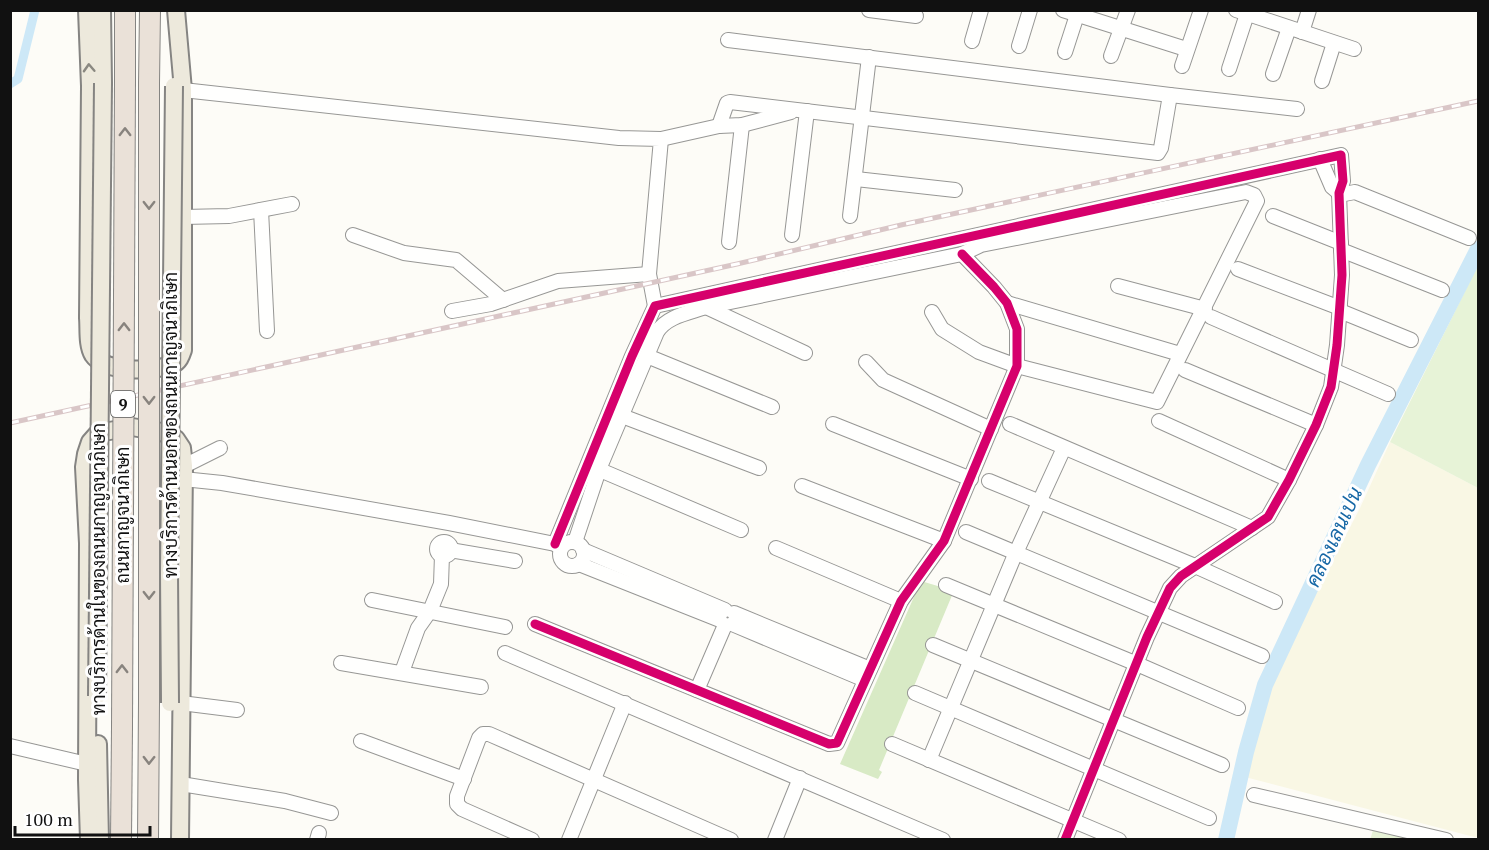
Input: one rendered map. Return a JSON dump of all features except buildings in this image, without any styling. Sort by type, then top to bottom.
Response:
[{"type":"highway","name":"ถนนกาญจนาภิเษก","points":[[121,840],[125,10]]},
{"type":"highway","name":"ถนนกาญจนาภิเษก","points":[[148,840],[150,10]]},
{"type":"main road","points":[[87,10],[90,142],[88,318],[90,348],[94,357],[105,365],[145,369],[174,364],[180,358],[183,350],[183,217],[178,88]]},
{"type":"main road","name":"ทางบริการด้านในของถนนกาญจนาภิเษก","points":[[100,840],[97,696],[102,10]]},
{"type":"main road","name":"ทางบริการด้านนอกของถนนกาญจนาภิเษก","points":[[170,840],[176,703],[169,574],[178,88],[175,10]]},
{"type":"main road","points":[[89,840],[88,543],[84,467],[90,442],[98,434],[132,427],[162,432],[176,439],[182,448],[184,472],[176,703],[181,784],[180,840]]},
{"type":"street","points":[[869,10],[916,16]]},
{"type":"street","points":[[972,41],[981,10]]},
{"type":"street","points":[[1019,46],[1030,10]]},
{"type":"street","points":[[1063,10],[1186,49]]},
{"type":"street","points":[[1111,56],[1128,10]]},
{"type":"street","points":[[1182,66],[1201,10]]},
{"type":"street","points":[[1274,74],[1295,30],[1309,10]]},
{"type":"street","points":[[1229,69],[1241,12],[1354,49]]},
{"type":"street","points":[[1065,52],[1077,15]]},
{"type":"street","points":[[728,40],[1298,109]]},
{"type":"street","points":[[1322,81],[1335,43]]},
{"type":"street","points":[[850,216],[869,57]]},
{"type":"street","points":[[178,88],[619,138],[661,139],[719,126],[742,125],[803,111]]},
{"type":"street","points":[[719,126],[727,103],[730,102],[1158,153],[1161,148],[1170,95]]},
{"type":"street","points":[[792,235],[803,111]]},
{"type":"street","points":[[729,242],[742,125]]},
{"type":"street","points":[[661,139],[649,274],[655,306],[632,356],[558,546],[564,563],[569,566],[579,552],[600,470],[657,332],[672,318],[706,307],[962,254],[981,245],[1246,192],[1254,195],[1257,201],[1208,313],[1180,354],[1157,402],[1017,366],[979,352],[942,330],[932,312]]},
{"type":"street","points":[[655,306],[1341,155],[1343,181],[1339,194],[1340,310],[1331,387],[1316,425],[1268,518],[1181,576],[1170,588],[1065,840]]},
{"type":"street","points":[[1320,159],[1332,187],[1339,194]]},
{"type":"street","points":[[856,179],[955,190]]},
{"type":"street","points":[[1339,194],[1355,192],[1469,238]]},
{"type":"street","points":[[183,217],[229,216],[292,204]]},
{"type":"street","points":[[261,210],[267,331]]},
{"type":"street","points":[[1273,216],[1442,290]]},
{"type":"street","points":[[353,235],[404,253],[456,260],[503,300]]},
{"type":"street","points":[[535,624],[833,745],[837,743],[901,601],[944,541],[1017,366],[1017,329],[1007,303],[962,254]]},
{"type":"street","points":[[1238,268],[1411,340]]},
{"type":"street","points":[[452,311],[480,307],[558,281],[649,274]]},
{"type":"street","points":[[1118,286],[1208,313],[1334,372],[1388,394]]},
{"type":"street","points":[[1007,303],[1180,354]]},
{"type":"street","points":[[706,307],[805,353]]},
{"type":"street","points":[[647,356],[772,407]]},
{"type":"street","points":[[866,362],[883,380],[991,429]]},
{"type":"street","points":[[1185,370],[1316,425]]},
{"type":"street","points":[[622,416],[759,468]]},
{"type":"street","points":[[1158,421],[1289,480]]},
{"type":"street","points":[[833,424],[971,479]]},
{"type":"street","points":[[1010,424],[1252,528]]},
{"type":"street","points":[[184,472],[220,448]]},
{"type":"street","points":[[929,760],[1015,554],[1064,448]]},
{"type":"street","points":[[600,470],[741,530]]},
{"type":"street","points":[[184,472],[222,483],[449,523],[558,546],[569,542],[579,552],[727,618],[868,674]]},
{"type":"street","points":[[989,481],[1196,566],[1275,602]]},
{"type":"street","points":[[802,486],[944,541]]},
{"type":"street","points":[[402,672],[418,628],[430,611],[443,577],[449,523]]},
{"type":"street","points":[[966,532],[1262,656]]},
{"type":"street","points":[[776,548],[901,601]]},
{"type":"street","points":[[446,549],[515,561]]},
{"type":"street","points":[[946,585],[1238,708]]},
{"type":"street","points":[[372,600],[505,627]]},
{"type":"street","points":[[697,690],[727,618]]},
{"type":"street","points":[[933,645],[1222,765]]},
{"type":"street","points":[[505,653],[943,840]]},
{"type":"street","points":[[341,663],[481,687]]},
{"type":"street","points":[[915,693],[1209,818]]},
{"type":"street","points":[[176,703],[237,710]]},
{"type":"street","points":[[569,840],[626,703]]},
{"type":"street","points":[[532,840],[462,809],[457,804],[457,796],[479,738],[483,734],[489,734],[731,840]]},
{"type":"street","points":[[361,741],[464,779]]},
{"type":"street","points":[[892,744],[1119,840]]},
{"type":"street","points":[[10,746],[87,764]]},
{"type":"street","points":[[775,840],[800,778]]},
{"type":"street","points":[[181,784],[285,801],[331,813]]},
{"type":"street","points":[[1254,795],[1446,840]]},
{"type":"shaded area","points":[[1390,442],[1478,488],[1478,838],[1245,777],[1267,697],[1292,640],[1360,508]]},
{"type":"green space","points":[[1478,265],[1478,488],[1390,442]]},
{"type":"green space","points":[[921,581],[953,593],[879,770],[882,772],[878,779],[840,764]]},
{"type":"green space","points":[[1374,827],[1433,840],[1370,840]]},
{"type":"waterway","points":[[10,84],[18,79],[35,10]]},
{"type":"waterway","name":"คลองเลนเปน","points":[[1226,840],[1246,752],[1265,685],[1368,465],[1478,249]]},
{"type":"railway","points":[[10,423],[737,264],[901,225],[1478,101]]},
{"type":"cycle path","points":[[555,544],[632,356],[655,306],[1341,155],[1343,181],[1339,193],[1342,275],[1337,345],[1331,387],[1316,425],[1268,517],[1181,576],[1170,588],[1147,637],[1065,840]]},
{"type":"cycle path","points":[[535,624],[829,744],[837,743],[901,601],[944,541],[1017,366],[1017,329],[1007,303],[962,254]]}]
